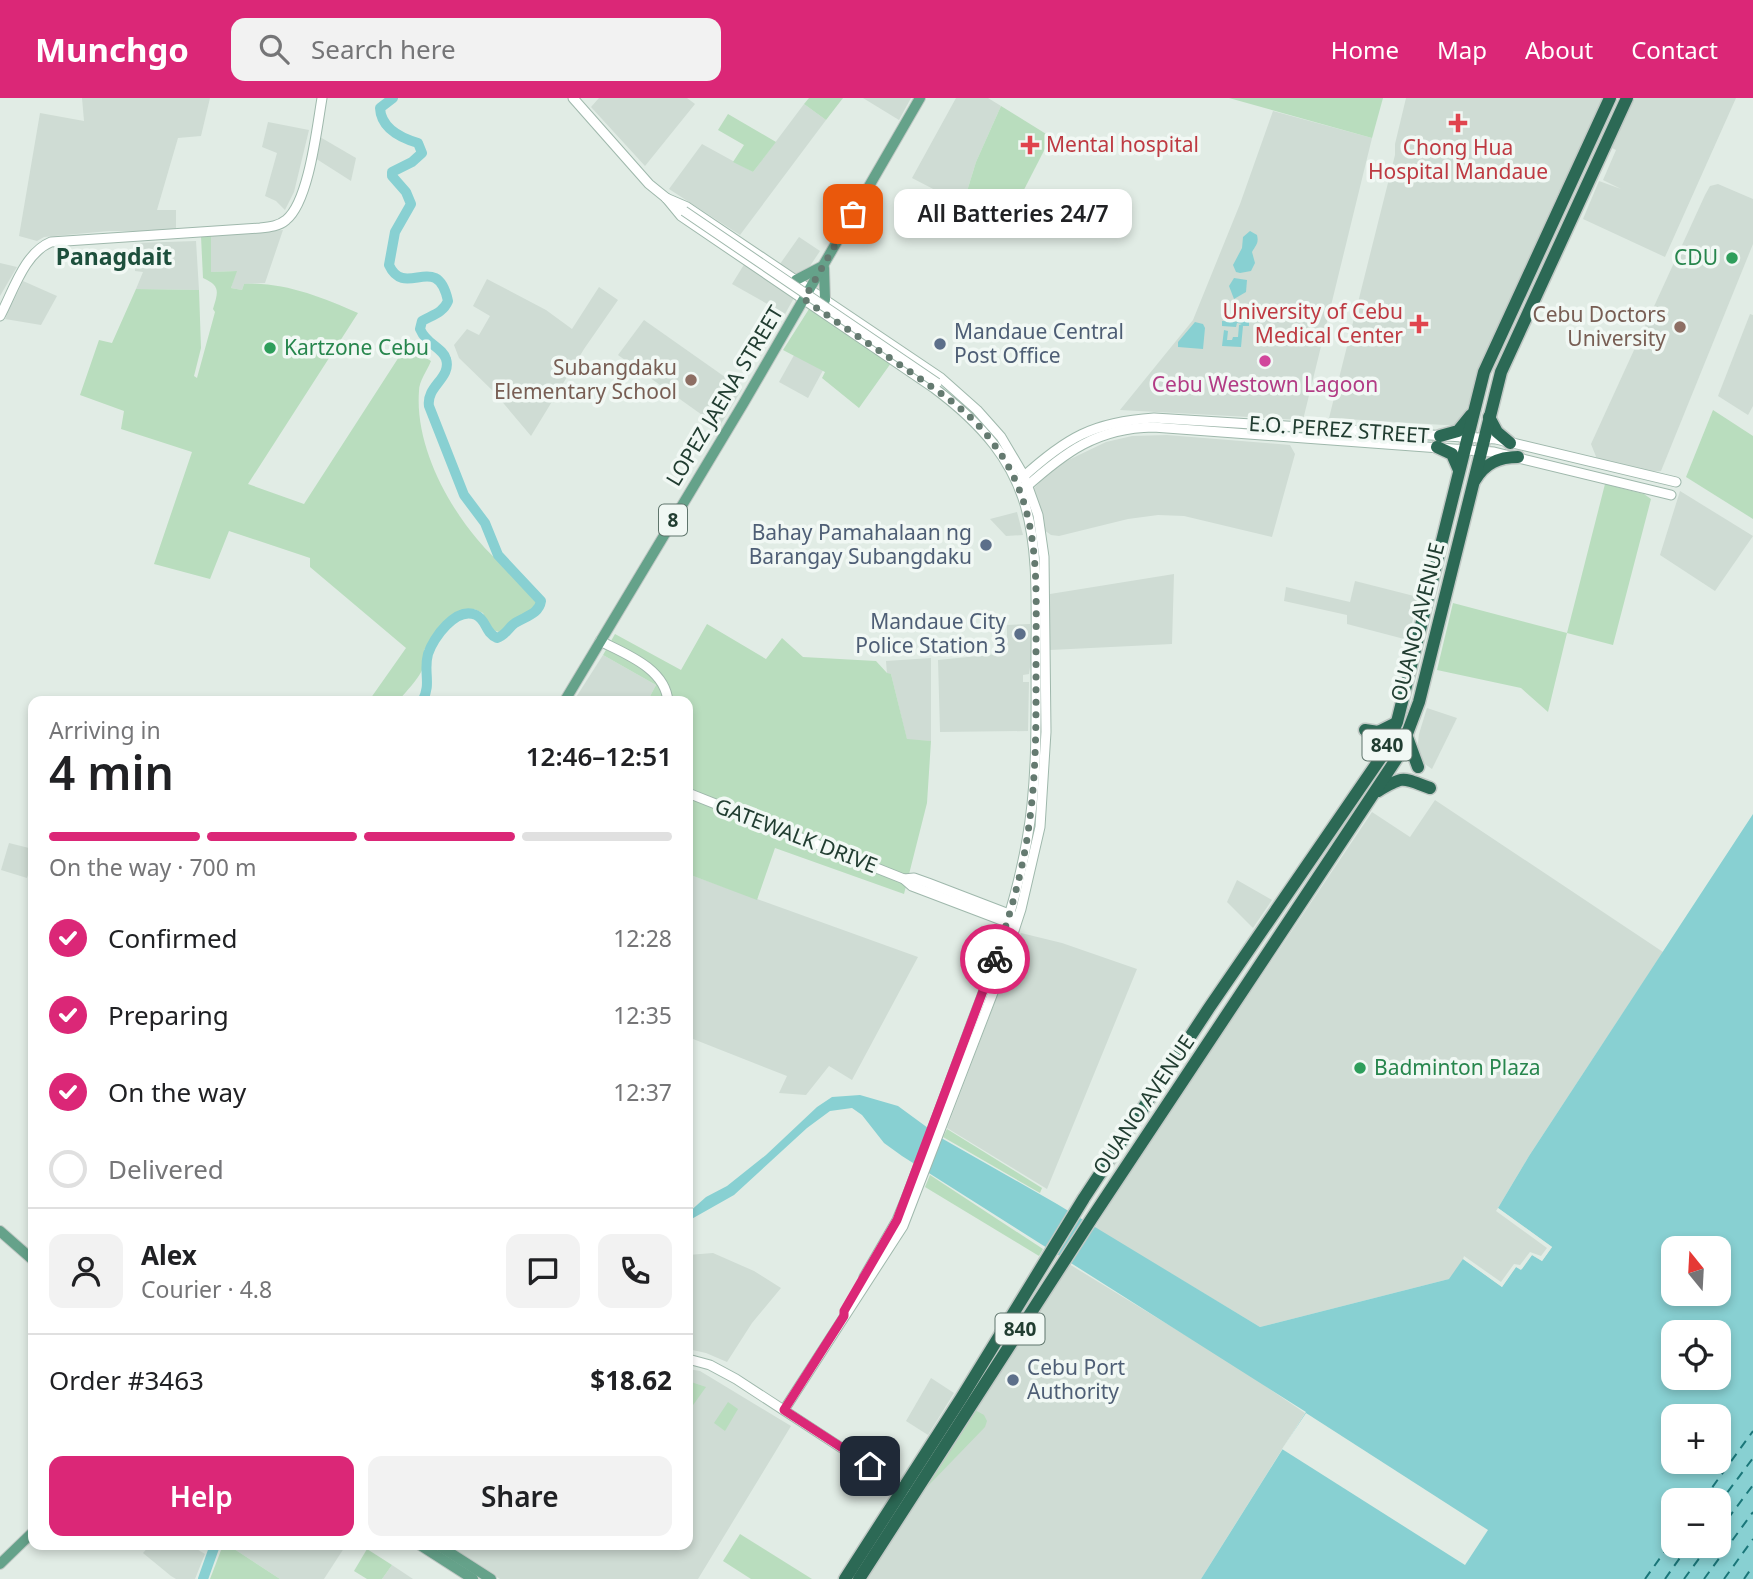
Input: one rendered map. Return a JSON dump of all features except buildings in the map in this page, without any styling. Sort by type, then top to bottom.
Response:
[{"type":"highway","name":"OUANO AVENUE","points":[[909,1492],[1048,1254],[1209,1008],[1382,756],[1397,722],[1484,373],[1610,98]]},
{"type":"highway","name":"OUANO AVENUE","points":[[909,1492],[1399,755],[1419,702],[1501,372],[1627,98]]},
{"type":"highway","points":[[1547,236],[1561,241]]},
{"type":"highway","points":[[1459,472],[1454,455],[1438,442],[1463,427],[1476,405]]},
{"type":"highway","points":[[1489,417],[1497,432],[1510,443]]},
{"type":"highway","points":[[1471,490],[1480,472],[1492,462],[1518,457]]},
{"type":"highway","points":[[1365,730],[1378,732],[1397,722]]},
{"type":"highway","points":[[1406,737],[1418,767]]},
{"type":"highway","points":[[1374,793],[1396,780],[1404,779],[1430,788]]},
{"type":"highway","name":"840","points":[[845,1579],[909,1492]]},
{"type":"highway","name":"840","points":[[859,1579],[909,1492]]},
{"type":"main road","points":[[0,316],[30,259],[43,246],[51,243],[260,228],[274,226],[287,219],[296,208],[304,187],[322,98]]},
{"type":"main road","points":[[573,98],[612,139],[643,178],[666,198],[937,383],[1001,437],[1038,514],[1044,557],[1046,732],[1040,827],[1013,920],[920,1173],[895,1232],[784,1410]]},
{"type":"main road","name":"8","points":[[810,289],[920,98]]},
{"type":"main road","points":[[666,198],[687,206],[941,378],[973,413]]},
{"type":"main road","points":[[666,198],[681,216],[973,413]]},
{"type":"main road","points":[[796,280],[824,264]]},
{"type":"main road","points":[[824,264],[825,300]]},
{"type":"main road","name":"LOPEZ JAENA STREET","points":[[568,696],[810,289]]},
{"type":"main road","name":"E.O. PEREZ STREET","points":[[1023,484],[1052,451],[1097,428],[1122,421],[1482,445],[1510,443],[1676,482]]},
{"type":"main road","name":"E.O. PEREZ STREET","points":[[1482,445],[1518,457],[1671,495]]},
{"type":"main road","points":[[1013,920],[1030,825],[1036,740],[1035,560],[1023,484]]},
{"type":"main road","points":[[600,641],[657,674],[667,696]]},
{"type":"main road","name":"GATEWALK DRIVE","points":[[693,795],[904,879],[914,878],[928,883],[1013,920]]},
{"type":"main road","points":[[1030,825],[1040,827]]},
{"type":"main road","points":[[0,1223],[28,1248]]},
{"type":"main road","points":[[0,1231],[28,1256]]},
{"type":"main road","points":[[693,1360],[710,1364],[909,1492]]},
{"type":"main road","points":[[0,1564],[28,1537]]},
{"type":"main road","points":[[428,1550],[473,1579]]},
{"type":"main road","points":[[446,1550],[491,1579]]},
{"type":"shaded area","points":[[82,98],[210,98],[201,136],[178,138],[157,210],[176,210],[176,231],[109,231],[44,237],[37,241],[19,236],[40,113],[84,121]]},
{"type":"shaded area","points":[[599,98],[687,98],[695,104],[645,166],[591,107]]},
{"type":"shaded area","points":[[863,98],[911,98],[899,120]]},
{"type":"shaded area","points":[[956,98],[988,98],[1001,106],[976,162],[964,201],[912,178]]},
{"type":"shaded area","points":[[1406,98],[1604,98],[1553,204],[1479,373],[1461,426],[1329,418],[1395,155]]},
{"type":"shaded area","points":[[1635,98],[1736,98],[1665,257],[1583,219],[1599,181],[1621,189],[1603,180],[1616,150],[1612,148]]},
{"type":"shaded area","points":[[804,104],[826,120],[740,235],[669,189],[702,144],[753,172]]},
{"type":"shaded area","points":[[1273,111],[1372,138],[1303,420],[1120,410],[1193,320],[1240,204]]},
{"type":"shaded area","points":[[268,122],[309,130],[294,192],[285,210],[276,201],[265,196],[277,153],[262,147]]},
{"type":"shaded area","points":[[320,137],[356,158],[351,181],[315,158]]},
{"type":"shaded area","points":[[1718,184],[1753,199],[1753,244],[1661,471],[1648,472],[1597,459],[1591,444],[1705,195],[1710,186]]},
{"type":"shaded area","points":[[283,230],[265,283],[244,284],[242,290],[231,288],[236,271],[211,272],[211,236]]},
{"type":"shaded area","points":[[799,237],[820,251],[806,272],[798,275],[780,264]]},
{"type":"shaded area","points":[[196,241],[199,290],[136,289],[143,272],[135,271],[135,243]]},
{"type":"shaded area","points":[[0,263],[17,267],[0,296]]},
{"type":"shaded area","points":[[745,263],[795,296],[785,314],[732,284]]},
{"type":"shaded area","points":[[487,279],[546,310],[572,329],[599,287],[618,300],[584,349],[531,436],[494,392],[459,358],[454,345],[467,329],[479,335],[490,316],[473,306]]},
{"type":"shaded area","points":[[23,281],[57,296],[41,325],[5,319]]},
{"type":"shaded area","points":[[1750,314],[1753,315],[1753,406],[1748,415],[1718,396]]},
{"type":"shaded area","name":"Subangdaku Elementary School","points":[[644,320],[742,389],[719,427],[618,355]]},
{"type":"shaded area","points":[[807,332],[835,348],[808,398],[779,382]]},
{"type":"shaded area","points":[[1167,435],[1290,445],[1295,454],[1272,537],[1184,516],[1158,515],[1128,519],[1059,536],[1044,530],[1033,489],[1056,466],[1106,442],[1132,436]]},
{"type":"shaded area","points":[[1680,491],[1753,536],[1715,591],[1660,555]]},
{"type":"shaded area","points":[[1017,512],[1023,535],[1006,536],[990,519]]},
{"type":"shaded area","points":[[1174,574],[1172,644],[1050,650],[1050,594]]},
{"type":"shaded area","points":[[1355,581],[1418,597],[1408,640],[1347,624],[1347,615],[1284,601],[1286,587],[1350,602]]},
{"type":"shaded area","points":[[1030,624],[1032,653],[1029,674],[1023,675],[1023,682],[1029,682],[1028,731],[940,732],[938,660],[1007,653],[1007,625]]},
{"type":"shaded area","points":[[603,655],[656,685],[650,696],[577,696]]},
{"type":"shaded area","points":[[931,658],[931,741],[907,740],[891,674],[887,674],[886,661]]},
{"type":"shaded area","points":[[1427,708],[1457,718],[1432,769],[1422,762],[1417,751]]},
{"type":"shaded area","points":[[1435,800],[1663,952],[1529,1156],[1498,1208],[1552,1247],[1542,1261],[1521,1270],[1502,1287],[1449,1279],[1260,1327],[1095,1228],[1125,1178],[1372,812],[1410,837]]},
{"type":"shaded area","points":[[9,843],[28,848],[27,878],[1,870]]},
{"type":"shaded area","points":[[693,876],[918,957],[852,1080],[829,1066],[806,1095],[779,1093],[787,1076],[693,1039]]},
{"type":"shaded area","points":[[1237,880],[1272,900],[1253,928],[1227,902]]},
{"type":"shaded area","points":[[1021,933],[1062,943],[1137,969],[1047,1189],[947,1128]]},
{"type":"shaded area","points":[[713,1253],[754,1271],[781,1288],[752,1323],[727,1362],[693,1350],[693,1255]]},
{"type":"shaded area","points":[[1069,1264],[1236,1366],[1305,1413],[1201,1579],[863,1579]]},
{"type":"shaded area","points":[[693,1370],[700,1371],[791,1426],[698,1579],[500,1579],[455,1550],[693,1550]]},
{"type":"shaded area","points":[[931,1378],[954,1393],[928,1435],[906,1421]]},
{"type":"shaded area","points":[[146,1550],[198,1550],[205,1554],[195,1579],[176,1579],[143,1553]]},
{"type":"shaded area","points":[[236,1550],[343,1550],[324,1579],[280,1579]]},
{"type":"shaded area","points":[[392,1565],[413,1579],[382,1579]]},
{"type":"green space","points":[[809,98],[843,98],[826,120],[804,104]]},
{"type":"green space","points":[[1229,98],[1383,98],[1372,138]]},
{"type":"green space","points":[[1001,106],[1051,137],[1011,215],[1006,217],[964,201],[976,162]]},
{"type":"green space","points":[[728,114],[776,142],[753,172],[733,162],[744,145],[718,130]]},
{"type":"green space","points":[[201,236],[211,236],[211,272],[237,271],[231,288],[242,290],[244,284],[274,285],[316,296],[358,313],[248,484],[304,504],[406,346],[431,361],[419,387],[419,411],[427,451],[434,470],[465,524],[484,547],[536,596],[538,603],[535,609],[499,632],[490,629],[483,613],[474,609],[453,615],[424,650],[424,665],[403,696],[372,696],[406,648],[310,567],[310,558],[229,531],[210,579],[154,564],[192,452],[121,429],[124,411],[80,395],[99,340],[112,343],[136,289],[199,290],[201,348],[194,376],[197,378],[215,312],[213,309],[217,294],[213,284],[203,278]]},
{"type":"green space","points":[[809,309],[891,363],[859,408],[822,378],[825,372],[783,350]]},
{"type":"green space","points":[[1713,410],[1753,436],[1753,519],[1686,477]]},
{"type":"green space","points":[[1605,484],[1644,494],[1651,499],[1613,645],[1567,633]]},
{"type":"green space","points":[[1453,603],[1567,633],[1548,712],[1521,688],[1437,670]]},
{"type":"green space","points":[[707,624],[766,659],[782,638],[803,657],[876,661],[891,674],[907,739],[931,741],[927,803],[904,894],[775,848],[757,900],[693,876],[693,696],[650,696],[656,685],[603,655],[615,634],[681,670]]},
{"type":"green space","points":[[947,1129],[1042,1188],[1040,1193],[943,1137]]},
{"type":"green space","points":[[930,1175],[1043,1249],[1039,1256],[925,1187]]},
{"type":"green space","points":[[693,1383],[706,1387],[693,1405]]},
{"type":"green space","points":[[728,1402],[738,1409],[725,1431],[714,1423]]},
{"type":"green space","points":[[975,1410],[984,1415],[987,1421],[985,1427],[926,1488],[924,1487]]},
{"type":"green space","points":[[740,1534],[812,1579],[751,1579],[723,1561]]},
{"type":"green space","points":[[221,1550],[236,1550],[280,1579],[210,1579]]},
{"type":"green space","points":[[366,1550],[392,1565],[382,1579],[367,1579],[354,1571]]},
{"type":"water","points":[[1250,231],[1258,238],[1252,252],[1255,263],[1251,271],[1236,272],[1233,265],[1242,248],[1243,237]]},
{"type":"water","points":[[1234,278],[1247,280],[1246,292],[1234,299],[1229,286]]},
{"type":"water","points":[[1244,317],[1249,317],[1249,326],[1243,326],[1241,347],[1222,346],[1224,330],[1228,331],[1227,340],[1232,340],[1233,337],[1238,337],[1239,325],[1242,324],[1237,323],[1236,327],[1222,326],[1222,321],[1243,322]]},
{"type":"water","points":[[1195,322],[1203,324],[1205,328],[1203,349],[1178,347],[1178,342]]},
{"type":"water","points":[[1753,814],[1753,1579],[1201,1579],[1306,1412],[902,1156],[884,1143],[862,1115],[852,1108],[830,1111],[807,1128],[734,1195],[693,1218],[693,1209],[766,1155],[817,1107],[832,1097],[860,1095],[898,1106],[943,1139],[1057,1204],[1260,1327],[1449,1279],[1463,1259],[1502,1287],[1516,1267],[1522,1269],[1532,1255],[1542,1261],[1552,1247],[1498,1208],[1529,1156]]},
{"type":"pier","points":[[1498,1208],[1552,1247],[1542,1261],[1532,1255],[1521,1270],[1516,1267],[1502,1287],[1463,1259],[1464,1256],[1501,1282],[1514,1264],[1520,1265],[1530,1252],[1541,1256],[1547,1248],[1496,1211]]},
{"type":"pier","points":[[1306,1413],[1488,1530],[1465,1565],[1282,1449]]},
{"type":"waterway","points":[[393,98],[380,108],[384,121],[399,135],[418,143],[422,153],[412,162],[392,172],[411,204],[395,232],[389,265],[396,275],[403,278],[429,276],[436,279],[443,286],[448,301],[440,311],[422,321],[420,329],[442,352],[447,366],[431,393],[429,406],[464,495],[485,523],[498,555],[541,601],[535,612],[515,623],[497,638],[476,615],[468,613],[453,619],[440,632],[428,654],[425,696]]},
{"type":"waterway","points":[[203,1579],[213,1550]]},
{"type":"ferry route","points":[[1712,1488],[1753,1431]]},
{"type":"ferry route","points":[[1731,1488],[1753,1458]]},
{"type":"ferry route","points":[[1731,1515],[1753,1485]]},
{"type":"ferry route","points":[[1704,1579],[1753,1512]]},
{"type":"ferry route","points":[[1724,1579],[1753,1539]]},
{"type":"ferry route","points":[[1645,1579],[1661,1557]]},
{"type":"ferry route","points":[[1665,1579],[1680,1558]]},
{"type":"ferry route","points":[[1684,1579],[1699,1558]]},
{"type":"ferry route","points":[[1744,1579],[1753,1566]]},
{"type":"way so far","points":[[853,214],[804,299],[970,416],[992,441],[1011,470],[1032,529],[1037,635],[1036,740],[1030,825],[1017,887],[995,959]]},
{"type":"place","name":"Chong Hua Hospital Mandaue","points":[[1458,123]]},
{"type":"place","name":"Mental hospital","points":[[1030,145]]},
{"type":"place","name":"All Batteries 24/7","points":[[853,214]]},
{"type":"place","name":"CDU","points":[[1732,258]]},
{"type":"place","name":"University of Cebu Medical Center","points":[[1419,324]]},
{"type":"place","name":"Cebu Doctors University","points":[[1680,327]]},
{"type":"place","name":"Mandaue Central Post Office","points":[[940,344]]},
{"type":"place","name":"Kartzone Cebu","points":[[270,348]]},
{"type":"place","name":"Cebu Westown Lagoon","points":[[1265,361]]},
{"type":"place","name":"Subangdaku Elementary School","points":[[691,380]]},
{"type":"place","name":"Bahay Pamahalaan ng Barangay Subangdaku","points":[[986,545]]},
{"type":"place","name":"Mandaue City Police Station 3","points":[[1020,634]]},
{"type":"place","name":"Badminton Plaza","points":[[1360,1068]]},
{"type":"place","name":"Cebu Port Authority","points":[[1013,1380]]},
{"type":"district","name":"Panagdait","points":[[114,257]]},
{"type":"route","points":[[870,1466],[784,1410],[844,1316],[844,1311],[897,1220],[995,959]]}]
